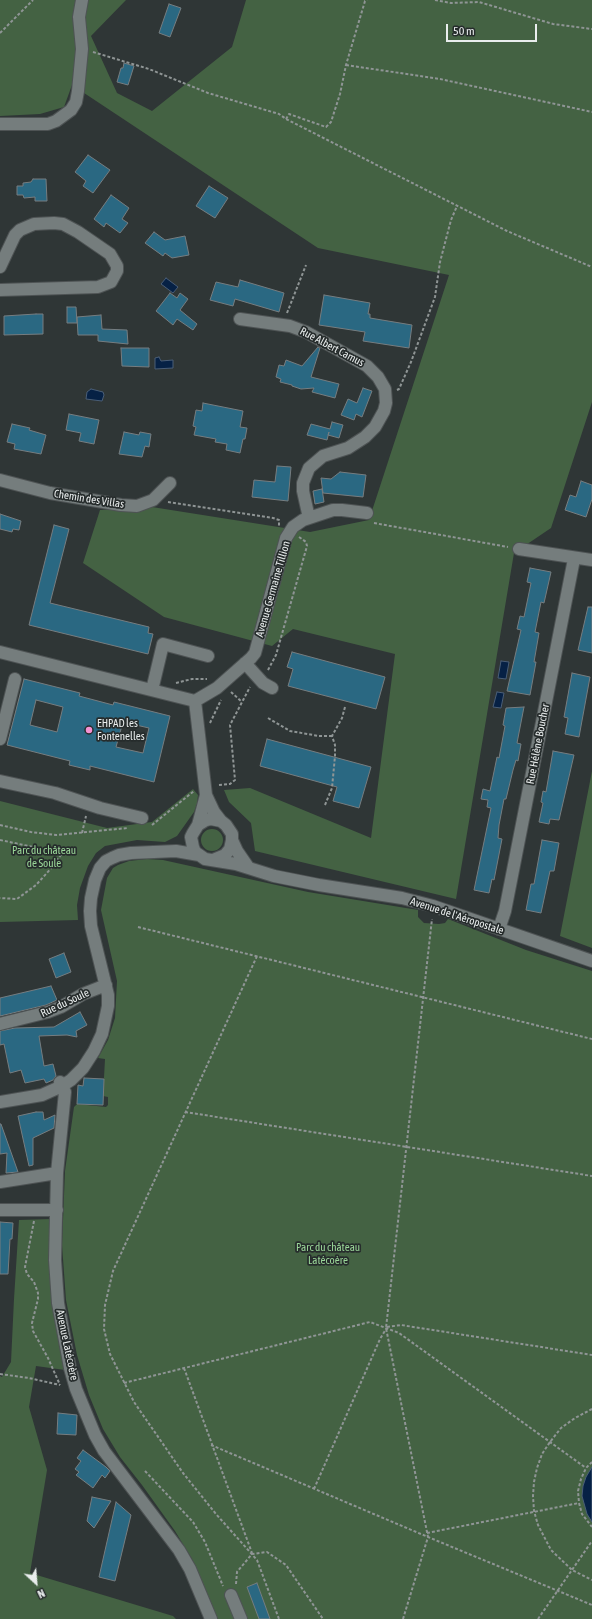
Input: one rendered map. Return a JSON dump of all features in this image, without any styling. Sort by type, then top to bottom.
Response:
[{"type":"street","points":[[0,124],[48,124],[56,121],[71,110],[76,102],[82,49],[79,17],[82,0]]},
{"type":"street","points":[[0,267],[15,235],[20,230],[34,224],[54,223],[63,224],[78,232],[110,254],[117,266],[115,278],[111,282],[98,288],[0,290]]},
{"type":"street","name":"Rue Albert Camus","points":[[240,320],[290,326],[306,332],[367,366],[383,383],[386,395]]},
{"type":"street","points":[[309,518],[303,491],[303,483],[309,468],[324,456],[348,448],[365,438],[381,419],[386,403],[386,395]]},
{"type":"street","name":"Chemin des Villas","points":[[0,480],[50,493],[121,505],[137,506],[153,500],[170,482]]},
{"type":"street","name":"Avenue Germaine Tillion","points":[[195,701],[217,688],[251,658],[256,648],[297,523],[337,510],[368,518]]},
{"type":"street","points":[[519,549],[574,559],[592,560]]},
{"type":"street","name":"Rue Hélène Boucher","points":[[499,929],[505,911],[574,559]]},
{"type":"street","points":[[152,690],[164,644],[208,656]]},
{"type":"street","points":[[0,652],[195,701],[202,791],[198,825]]},
{"type":"street","points":[[245,663],[259,679],[272,688]]},
{"type":"street","points":[[0,738],[15,679]]},
{"type":"street","points":[[0,781],[55,793],[143,822]]},
{"type":"street","points":[[202,791],[214,812],[229,829],[237,851],[248,867]]},
{"type":"street","points":[[221,821],[211,819],[198,825],[192,832],[191,842],[193,847],[199,855],[205,859],[213,860],[225,855],[230,848],[232,840]]},
{"type":"street","points":[[0,1102],[42,1095],[61,1084],[83,1068],[102,1034],[108,1006],[108,995],[91,926],[90,911],[95,880],[100,868],[106,861],[118,855],[131,853],[176,851],[199,855]]},
{"type":"street","name":"Avenue de l'Aéropostale","points":[[213,860],[248,867],[274,876],[319,885],[402,898],[433,906],[592,961]]},
{"type":"street","name":"Rue du Soule","points":[[0,1024],[48,1012],[61,1007],[83,994],[106,985]]},
{"type":"street","name":"Avenue Latécoère","points":[[61,1084],[65,1092],[57,1173],[55,1260],[58,1303],[70,1368],[76,1389],[95,1435],[104,1451],[179,1550],[190,1569],[211,1619]]},
{"type":"street","points":[[0,1182],[57,1173]]},
{"type":"street","points":[[0,1210],[57,1210]]},
{"type":"street","points":[[230,1594],[241,1619]]},
{"type":"path","points":[[0,33],[33,0]]},
{"type":"path","points":[[286,119],[289,114],[326,128],[331,122],[340,94],[346,65],[365,1],[367,0]]},
{"type":"path","points":[[435,0],[451,3],[479,2],[553,24],[592,29]]},
{"type":"path","points":[[82,49],[149,69],[208,93],[279,114],[286,119],[507,232],[592,267]]},
{"type":"path","points":[[346,65],[440,79],[592,112]]},
{"type":"path","points":[[386,395],[399,389],[411,362],[434,297],[451,220],[457,206]]},
{"type":"path","points":[[282,326],[306,265]]},
{"type":"path","points":[[153,500],[273,518],[279,520],[279,527],[295,531],[297,536],[306,542],[276,655],[270,669],[251,686],[230,725],[235,780],[230,784],[218,785]]},
{"type":"path","points":[[368,518],[519,549]]},
{"type":"path","points":[[228,690],[242,702]]},
{"type":"path","points":[[210,728],[210,722],[223,698]]},
{"type":"path","points":[[325,805],[332,788],[335,745],[332,736],[342,718],[345,707]]},
{"type":"path","points":[[268,718],[290,730],[319,736],[332,736]]},
{"type":"path","points":[[143,822],[152,825],[202,791]]},
{"type":"path","points":[[82,833],[89,805]]},
{"type":"path","points":[[0,825],[31,832],[56,835],[129,828]]},
{"type":"path","points":[[0,840],[62,853],[55,864],[36,885],[17,900],[0,898]]},
{"type":"path","points":[[403,1619],[428,1537],[386,1328],[431,924]]},
{"type":"path","points":[[138,927],[423,996],[592,1039]]},
{"type":"path","points":[[257,956],[113,1271],[104,1305],[104,1329],[110,1354],[134,1402],[183,1472],[216,1514],[257,1560],[279,1619]]},
{"type":"path","points":[[185,1112],[592,1176]]},
{"type":"path","points":[[34,1223],[25,1267],[27,1274],[34,1282],[38,1293],[32,1323],[34,1331],[60,1386]]},
{"type":"path","points":[[124,1383],[370,1322],[399,1333],[586,1468]]},
{"type":"path","points":[[386,1328],[401,1325],[592,1356]]},
{"type":"path","points":[[314,1489],[386,1328]]},
{"type":"path","points":[[184,1368],[252,1554]]},
{"type":"path","points":[[0,1374],[28,1378],[76,1389]]},
{"type":"path","points":[[592,1409],[561,1428],[542,1454],[534,1482],[534,1511],[538,1525],[551,1550],[572,1570],[592,1580]]},
{"type":"path","points":[[212,1445],[592,1605]]},
{"type":"path","points":[[592,1462],[586,1468],[578,1491],[582,1514],[592,1527]]},
{"type":"path","points":[[145,1471],[194,1522],[205,1542],[225,1591],[230,1594],[235,1592],[238,1572],[252,1554],[267,1552],[286,1565],[323,1619]]},
{"type":"path","points":[[427,1533],[579,1503]]},
{"type":"path","points":[[538,1619],[592,1541]]},
{"type":"green space","points":[[0,0],[126,0],[91,36],[117,93],[152,111],[232,47],[246,0],[592,0],[592,402],[551,528],[514,553],[456,899],[255,851],[251,823],[229,802],[224,790],[250,788],[371,838],[395,654],[293,629],[272,646],[164,617],[83,563],[100,510],[152,507],[310,532],[369,520],[449,275],[318,248],[72,85],[64,107],[40,114],[0,116]]},
{"type":"green space","points":[[592,771],[592,948],[560,936]]},
{"type":"green space","name":"Parc du château de Soule","points":[[193,789],[198,795],[197,804],[194,812],[177,836],[165,842],[137,840],[105,846],[96,853],[88,866],[80,888],[77,905],[78,920],[0,922],[0,801],[107,828],[152,822]]},
{"type":"green space","points":[[212,829],[216,830],[222,836],[222,844],[216,850],[212,851],[208,850],[202,844],[201,840],[202,836],[208,830]]},
{"type":"green space","name":"Parc du château Latécoère","points":[[147,859],[163,860],[308,892],[418,910],[418,917],[424,923],[445,923],[448,919],[526,950],[592,971],[592,1619],[218,1619],[192,1559],[175,1531],[120,1457],[103,1429],[89,1395],[77,1355],[66,1300],[62,1245],[65,1171],[74,1107],[77,1104],[106,1107],[108,1105],[108,1097],[103,1096],[105,1059],[98,1058],[108,1040],[115,1018],[117,981],[101,910],[107,878],[113,868],[118,865],[129,861]]},
{"type":"green space","points":[[52,1219],[65,1370],[36,1366],[29,1407],[47,1470],[30,1573],[173,1616],[176,1619],[0,1619],[0,1376],[2,1377],[11,1362],[19,1220]]},
{"type":"water","points":[[166,278],[178,287],[173,293],[161,284]]},
{"type":"water","points":[[159,357],[161,361],[173,360],[173,368],[155,369],[155,358]]},
{"type":"water","points":[[91,389],[103,392],[104,395],[102,401],[86,399],[87,392]]},
{"type":"water","points":[[501,661],[509,662],[506,679],[498,678]]},
{"type":"water","points":[[497,692],[504,693],[501,708],[493,707]]},
{"type":"water","points":[[592,1467],[592,1522],[587,1514],[582,1496],[586,1477]]},
{"type":"building","points":[[169,4],[181,8],[170,37],[159,33]]},
{"type":"building","points":[[124,63],[134,66],[128,85],[117,82]]},
{"type":"building","points":[[88,155],[110,170],[93,193],[83,186],[86,181],[75,172]]},
{"type":"building","points":[[33,179],[46,179],[47,201],[35,201],[35,197],[24,198],[23,195],[17,195],[17,186],[23,186],[23,183],[31,182]]},
{"type":"building","points":[[209,186],[228,198],[215,218],[196,206]]},
{"type":"building","points":[[111,195],[129,208],[122,219],[128,223],[120,233],[106,223],[104,227],[94,219]]},
{"type":"building","points":[[154,232],[165,240],[185,236],[189,255],[172,258],[165,253],[163,256],[145,243]]},
{"type":"building","points":[[240,280],[284,293],[279,312],[235,299],[233,306],[210,300],[216,282],[238,287]]},
{"type":"building","points":[[170,293],[177,298],[180,293],[188,299],[180,310],[197,324],[193,330],[177,319],[173,325],[156,311]]},
{"type":"building","points":[[324,295],[370,303],[368,314],[370,314],[370,318],[412,325],[409,348],[363,341],[365,332],[319,325]]},
{"type":"building","points":[[67,307],[76,307],[77,323],[67,323]]},
{"type":"building","points":[[43,314],[43,334],[4,335],[4,316]]},
{"type":"building","points":[[101,315],[102,329],[127,330],[128,344],[98,341],[98,335],[78,335],[77,317]]},
{"type":"building","points":[[318,347],[320,348],[311,377],[339,384],[335,398],[312,392],[314,388],[301,389],[280,382],[281,379],[276,377],[279,365],[284,366],[286,360],[302,366]]},
{"type":"building","points":[[121,348],[149,348],[149,367],[122,366]]},
{"type":"building","points":[[363,388],[372,391],[362,417],[356,414],[354,420],[341,415],[348,399],[357,403]]},
{"type":"building","points":[[203,403],[243,411],[240,427],[247,428],[240,453],[226,450],[227,444],[215,442],[216,439],[194,435],[196,427],[193,426],[196,410],[202,411]]},
{"type":"building","points":[[69,414],[99,420],[94,444],[79,441],[81,433],[66,430]]},
{"type":"building","points":[[332,422],[343,425],[339,438],[328,435],[327,440],[307,435],[311,424],[330,429]]},
{"type":"building","points":[[12,424],[30,428],[29,430],[46,435],[41,454],[14,449],[15,444],[7,442]]},
{"type":"building","points":[[124,432],[139,435],[140,432],[151,434],[149,447],[145,446],[142,457],[119,454]]},
{"type":"building","points":[[277,466],[291,467],[288,501],[252,497],[254,480],[275,482]]},
{"type":"building","points":[[340,472],[366,475],[363,497],[323,493],[321,478],[331,479]]},
{"type":"building","points":[[581,481],[592,485],[592,499],[586,517],[565,510],[570,495],[576,497]]},
{"type":"building","points":[[322,489],[324,502],[315,504],[313,491]]},
{"type":"building","points":[[0,514],[21,521],[19,530],[13,529],[12,532],[0,529]]},
{"type":"building","points":[[54,525],[69,529],[50,603],[149,627],[148,633],[153,634],[148,654],[29,625]]},
{"type":"building","points":[[530,568],[551,572],[544,603],[541,602],[535,632],[539,633],[530,695],[507,691],[521,630],[517,629],[520,616],[524,617],[531,583],[527,582]]},
{"type":"building","points":[[588,607],[592,607],[592,653],[578,650]]},
{"type":"building","points":[[292,652],[385,677],[376,709],[288,686],[293,669],[287,667]]},
{"type":"building","points":[[572,673],[590,677],[579,737],[565,734],[568,718],[564,717]]},
{"type":"building","name":"EHPAD les Fontenelles","points":[[24,679],[80,693],[79,696],[113,705],[114,702],[170,716],[154,782],[90,766],[90,770],[69,765],[70,761],[7,745]],"holes":[[[36,700],[63,707],[57,732],[30,725]],[[123,722],[149,728],[143,753],[116,747]]]},
{"type":"building","points":[[524,707],[517,743],[521,744],[518,761],[516,760],[506,799],[504,799],[499,825],[498,838],[502,839],[494,880],[492,879],[489,893],[474,890],[491,808],[487,807],[488,800],[481,799],[483,789],[490,791],[497,757],[499,758],[505,726],[503,725],[506,708]]},
{"type":"building","points":[[267,739],[371,767],[359,808],[333,801],[337,787],[260,766]]},
{"type":"building","points":[[553,751],[574,755],[559,820],[550,819],[549,824],[539,822],[543,803],[541,802],[543,791],[546,792]]},
{"type":"building","points":[[542,840],[559,843],[554,871],[550,871],[541,913],[526,910],[531,884],[534,884]]},
{"type":"building","points":[[64,953],[71,972],[56,978],[49,959]]},
{"type":"building","points":[[51,986],[57,1000],[46,1005],[0,1016],[0,998]]},
{"type":"building","points":[[80,1012],[87,1025],[76,1031],[77,1037],[67,1035],[39,1036],[44,1066],[53,1064],[56,1076],[53,1080],[46,1083],[44,1079],[25,1083],[21,1070],[10,1073],[4,1044],[0,1045],[0,1031],[15,1028],[54,1027]]},
{"type":"building","points":[[84,1078],[104,1079],[103,1105],[77,1104],[78,1085],[83,1086]]},
{"type":"building","points":[[43,1112],[44,1120],[55,1115],[54,1128],[33,1138],[33,1165],[29,1166],[18,1116]]},
{"type":"building","points":[[0,1124],[18,1172],[6,1173],[7,1153],[0,1154]]},
{"type":"building","points":[[0,1222],[13,1223],[12,1239],[10,1239],[8,1274],[0,1274]]},
{"type":"building","points":[[58,1413],[77,1415],[76,1435],[57,1434]]},
{"type":"building","points":[[83,1450],[110,1471],[105,1478],[102,1475],[93,1488],[76,1475],[79,1472],[75,1469],[81,1461],[77,1458]]},
{"type":"building","points":[[92,1497],[111,1501],[94,1528],[87,1521]]},
{"type":"building","points":[[116,1502],[131,1515],[115,1581],[99,1577]]},
{"type":"building","points":[[257,1583],[270,1619],[259,1619],[247,1587]]},
{"type":"place","name":"EHPAD les Fontenelles","points":[[89,730]]}]
